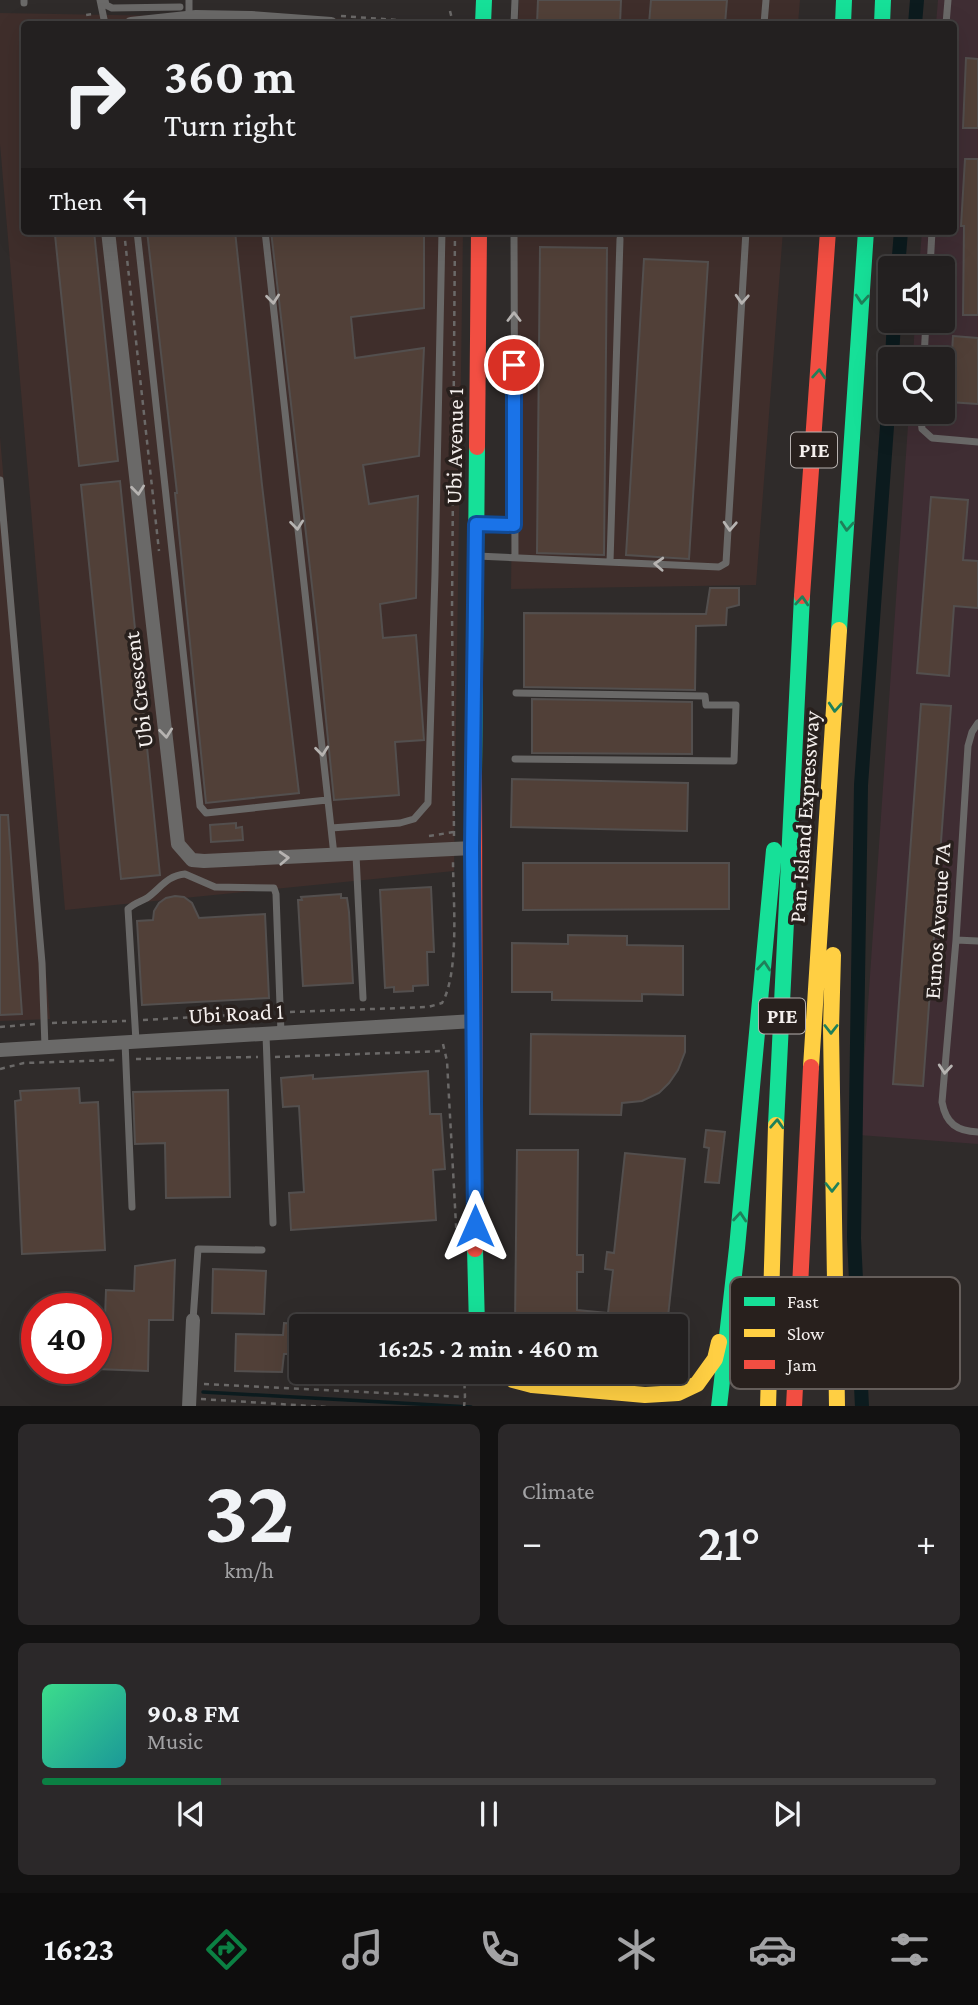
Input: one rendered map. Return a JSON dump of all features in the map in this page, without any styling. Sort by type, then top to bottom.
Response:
[{"type":"main road","points":[[484,0],[484,21]]},
{"type":"main road","points":[[843,21],[844,0]]},
{"type":"main road","points":[[881,21],[883,0]]},
{"type":"main road","name":"Ubi Avenue 1","points":[[477,1314],[472,848],[479,235]]},
{"type":"main road","name":"Pan-Island Expressway","points":[[771,1277],[797,669],[828,235]]},
{"type":"main road","name":"Pan-Island Expressway","points":[[800,1277],[814,1000],[866,235]]},
{"type":"main road","points":[[734,1277],[775,839],[797,669]]},
{"type":"main road","points":[[822,890],[834,917],[831,1029],[835,1277]]},
{"type":"main road","points":[[731,1277],[737,1248]]},
{"type":"main road","points":[[529,1384],[645,1395],[678,1393],[696,1384],[715,1359],[730,1283]]},
{"type":"main road","points":[[719,1406],[730,1309]]},
{"type":"street","points":[[143,21],[182,11],[251,21]]},
{"type":"street","name":"Ubi Crescent","points":[[108,235],[178,844],[192,860],[204,861],[472,848]]},
{"type":"street","name":"Ubi Road 1","points":[[0,1050],[474,1021]]},
{"type":"street","points":[[189,1396],[194,1320]]},
{"type":"lane","points":[[100,0],[104,21]]},
{"type":"lane","points":[[105,0],[106,5],[112,8],[182,11],[189,0]]},
{"type":"lane","points":[[514,21],[515,0]]},
{"type":"lane","points":[[764,21],[766,0]]},
{"type":"lane","points":[[946,21],[948,0]]},
{"type":"lane","points":[[137,235],[200,806],[206,813],[327,800]]},
{"type":"lane","points":[[265,235],[334,855]]},
{"type":"lane","points":[[331,828],[414,819],[428,803],[442,235]]},
{"type":"lane","points":[[514,235],[515,557]]},
{"type":"lane","points":[[476,556],[719,567],[726,563],[746,235]]},
{"type":"lane","points":[[931,256],[932,235]]},
{"type":"lane","points":[[610,562],[620,239]]},
{"type":"lane","points":[[921,424],[922,429],[932,438],[978,442]]},
{"type":"lane","points":[[0,480],[42,963],[45,1047]]},
{"type":"lane","points":[[476,524],[514,525]]},
{"type":"lane","points":[[515,759],[734,761],[736,705],[706,705],[705,696],[516,693]]},
{"type":"lane","name":"Eunos Avenue 7A","points":[[977,724],[968,746],[956,940],[942,1102],[948,1121],[956,1128],[978,1132]]},
{"type":"lane","points":[[356,855],[362,998]]},
{"type":"lane","points":[[132,1207],[125,1060],[134,1020],[128,909],[148,897],[165,880],[185,874],[215,887],[274,888],[276,894],[281,1012],[267,1057],[273,1223]]},
{"type":"lane","points":[[956,940],[978,941]]},
{"type":"lane","points":[[194,1320],[198,1249],[262,1250]]},
{"type":"path","points":[[450,11],[452,19]]},
{"type":"path","points":[[124,235],[160,561]]},
{"type":"path","points":[[0,1027],[428,1007],[442,1003],[448,993],[453,970],[455,235]]},
{"type":"path","points":[[420,837],[454,832]]},
{"type":"path","points":[[443,1044],[447,1061],[457,1249]]},
{"type":"path","points":[[0,1069],[24,1063],[443,1051]]},
{"type":"path","points":[[464,1384],[464,1406]]},
{"type":"path","points":[[189,1396],[465,1397]]},
{"type":"path","points":[[189,1396],[327,1406]]},
{"type":"shaded area","points":[[519,0],[800,0],[798,21],[518,21]]},
{"type":"shaded area","points":[[938,0],[978,0],[978,1144],[859,1135],[908,424],[955,424],[955,347],[914,347],[914,333],[955,333],[955,256],[920,256],[922,235],[957,235],[957,21],[936,21]]},
{"type":"shaded area","points":[[0,13],[466,21],[21,21],[21,235],[463,235],[454,871],[65,910],[0,144]]},
{"type":"shaded area","points":[[515,235],[783,235],[756,585],[511,589]]},
{"type":"shaded area","points":[[0,437],[50,1019],[0,1021]]},
{"type":"building","points":[[538,0],[621,0],[620,21],[537,21]]},
{"type":"building","points":[[651,0],[727,0],[725,21],[649,21]]},
{"type":"building","points":[[966,58],[978,59],[978,128],[963,128]]},
{"type":"building","points":[[965,159],[978,159],[978,315],[963,315],[964,226],[961,226]]},
{"type":"building","points":[[55,235],[94,235],[118,461],[79,466]]},
{"type":"building","points":[[147,235],[235,235],[299,793],[206,803],[177,493]]},
{"type":"building","points":[[271,235],[424,235],[424,308],[351,317],[355,358],[424,348],[419,456],[363,465],[369,504],[418,496],[416,598],[380,604],[383,638],[416,635],[424,740],[395,742],[399,795],[334,800]]},
{"type":"building","points":[[540,247],[607,248],[604,555],[537,553]]},
{"type":"building","points":[[644,259],[708,262],[689,559],[626,555]]},
{"type":"building","points":[[953,336],[978,338],[978,404],[955,402],[955,347],[952,347]]},
{"type":"building","points":[[120,481],[160,875],[121,879],[81,485]]},
{"type":"building","points":[[931,497],[968,500],[963,560],[978,561],[978,608],[954,606],[949,676],[917,673]]},
{"type":"building","points":[[710,588],[739,588],[739,605],[727,608],[726,625],[696,626],[695,690],[524,687],[524,613],[706,614]]},
{"type":"building","points":[[532,699],[692,702],[692,754],[532,753]]},
{"type":"building","points":[[921,704],[951,706],[923,1086],[893,1084]]},
{"type":"building","points":[[512,779],[688,783],[687,831],[511,827]]},
{"type":"building","points":[[0,815],[8,815],[22,1014],[0,1015]]},
{"type":"building","points":[[236,823],[236,828],[242,827],[243,840],[211,842],[210,825]]},
{"type":"building","points":[[523,863],[729,863],[729,909],[523,910]]},
{"type":"building","points":[[431,887],[434,952],[427,952],[428,985],[413,986],[413,991],[394,992],[394,987],[385,988],[380,890]]},
{"type":"building","points":[[341,894],[341,898],[347,898],[349,912],[353,983],[303,986],[298,900],[302,900],[301,897]]},
{"type":"building","points":[[175,896],[184,897],[192,903],[199,918],[265,914],[269,998],[142,1005],[137,921],[153,920],[159,903]]},
{"type":"building","points":[[568,935],[627,936],[627,945],[683,946],[683,995],[642,994],[642,1001],[552,1000],[552,992],[512,992],[512,943],[568,944]]},
{"type":"building","points":[[531,1034],[685,1036],[685,1052],[678,1070],[659,1093],[642,1101],[622,1103],[621,1115],[530,1114]]},
{"type":"building","points":[[428,1071],[430,1114],[441,1114],[445,1169],[433,1170],[436,1220],[291,1230],[289,1193],[304,1192],[299,1106],[283,1107],[281,1078],[313,1075],[313,1079]]},
{"type":"building","points":[[79,1088],[80,1103],[98,1102],[105,1250],[22,1254],[15,1101],[21,1100],[20,1091]]},
{"type":"building","points":[[228,1090],[230,1197],[166,1198],[165,1143],[135,1144],[133,1092]]},
{"type":"building","points":[[706,1130],[725,1132],[719,1183],[705,1182],[709,1148],[704,1147]]},
{"type":"building","points":[[517,1150],[578,1150],[577,1255],[583,1255],[583,1272],[577,1272],[577,1310],[608,1313],[613,1270],[605,1269],[607,1252],[614,1253],[625,1153],[685,1159],[668,1314],[515,1314]]},
{"type":"building","points":[[175,1260],[173,1320],[149,1320],[148,1371],[112,1370],[112,1293],[106,1293],[106,1290],[134,1291],[135,1266]]},
{"type":"building","points":[[213,1269],[266,1271],[264,1314],[212,1313]]},
{"type":"building","points":[[284,1323],[289,1323],[289,1354],[284,1354],[282,1372],[235,1371],[236,1334],[283,1335]]},
{"type":"waterway","points":[[915,21],[917,0]]},
{"type":"waterway","points":[[899,256],[901,235]]},
{"type":"waterway","points":[[893,333],[893,347]]},
{"type":"waterway","points":[[856,1277],[854,1238],[861,785],[887,424]]},
{"type":"waterway","points":[[861,1389],[862,1406]]},
{"type":"waterway","points":[[203,1392],[453,1406]]},
{"type":"traffic: fast","points":[[483,21],[484,0]]},
{"type":"traffic: fast","points":[[843,21],[844,0]]},
{"type":"traffic: fast","points":[[882,21],[883,0]]},
{"type":"traffic: fast","points":[[839,630],[866,235]]},
{"type":"traffic: fast","points":[[474,773],[477,447]]},
{"type":"traffic: fast","points":[[776,1125],[802,596]]},
{"type":"traffic: fast","points":[[734,1277],[774,850]]},
{"type":"traffic: fast","points":[[475,1249],[477,1314]]},
{"type":"traffic: fast","points":[[719,1406],[730,1310]]},
{"type":"traffic: slow","points":[[811,1067],[839,630]]},
{"type":"traffic: slow","points":[[833,955],[831,1029],[835,1277]]},
{"type":"traffic: slow","points":[[772,1277],[776,1125]]},
{"type":"traffic: slow","points":[[528,1384],[645,1395],[678,1393],[697,1384],[715,1359],[719,1342]]},
{"type":"traffic: slow","points":[[768,1406],[769,1389]]},
{"type":"traffic: slow","points":[[837,1389],[837,1406]]},
{"type":"traffic: jam","points":[[477,447],[479,235]]},
{"type":"traffic: jam","points":[[802,596],[828,235]]},
{"type":"traffic: jam","points":[[474,773],[475,1249]]},
{"type":"traffic: jam","points":[[800,1277],[811,1067]]},
{"type":"traffic: jam","points":[[794,1406],[795,1389]]},
{"type":"route","points":[[475,1226],[472,848],[476,524],[514,525],[514,365]]}]
